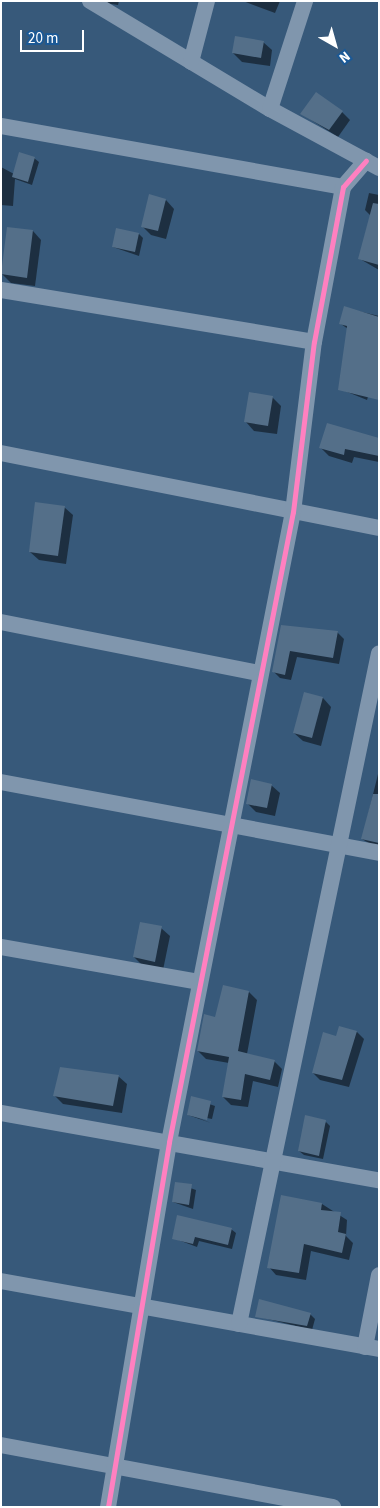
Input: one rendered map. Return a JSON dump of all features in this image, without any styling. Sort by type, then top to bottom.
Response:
[{"type":"street","points":[[90,1],[116,8],[191,62],[270,109],[373,164],[343,187],[314,342],[293,512],[259,673],[169,1142],[143,1307],[108,1507]]},
{"type":"street","points":[[191,62],[207,1]]},
{"type":"street","points":[[270,109],[305,1]]},
{"type":"street","points":[[1,126],[343,187]]},
{"type":"street","points":[[1,290],[314,342]]},
{"type":"street","points":[[1,453],[379,528]]},
{"type":"street","points":[[1,622],[259,673]]},
{"type":"street","points":[[238,1324],[379,653]]},
{"type":"street","points":[[1,782],[379,853]]},
{"type":"street","points":[[1,947],[200,982]]},
{"type":"street","points":[[1,1113],[379,1180]]},
{"type":"street","points":[[1,1282],[372,1348],[379,1275]]},
{"type":"street","points":[[1,1445],[114,1468],[333,1507]]},
{"type":"building","points":[[235,36],[264,41],[261,58],[232,53]]},
{"type":"building","points":[[316,92],[343,111],[329,130],[300,114]]},
{"type":"building","points":[[19,152],[35,157],[28,182],[12,177]]},
{"type":"building","points":[[149,194],[166,199],[158,231],[141,227]]},
{"type":"building","points":[[373,203],[379,204],[379,265],[358,259]]},
{"type":"building","points":[[7,227],[33,230],[27,278],[1,274]]},
{"type":"building","points":[[116,228],[139,233],[135,252],[112,247]]},
{"type":"building","points":[[344,306],[379,317],[379,400],[338,390],[347,326],[339,324]]},
{"type":"building","points":[[249,392],[273,396],[268,426],[244,422]]},
{"type":"building","points":[[327,423],[379,438],[379,456],[345,449],[344,455],[319,448]]},
{"type":"building","points":[[35,502],[65,506],[58,556],[29,552]]},
{"type":"building","points":[[281,625],[338,631],[333,658],[290,651],[285,675],[272,672]]},
{"type":"building","points":[[304,692],[323,697],[312,738],[293,733]]},
{"type":"building","points":[[251,779],[272,784],[267,808],[246,804]]},
{"type":"building","points":[[373,794],[379,794],[379,843],[361,839]]},
{"type":"building","points":[[140,922],[162,926],[155,962],[133,957]]},
{"type":"building","points":[[223,985],[249,991],[238,1051],[275,1060],[270,1080],[245,1074],[241,1100],[222,1097],[229,1057],[197,1051],[204,1014],[215,1017]]},
{"type":"building","points":[[339,1026],[357,1031],[342,1080],[312,1073],[323,1032],[336,1036]]},
{"type":"building","points":[[60,1067],[119,1075],[113,1106],[53,1096]]},
{"type":"building","points":[[191,1096],[211,1101],[207,1120],[187,1115]]},
{"type":"building","points":[[305,1115],[326,1120],[319,1156],[298,1151]]},
{"type":"building","points":[[175,1182],[192,1184],[189,1205],[172,1202]]},
{"type":"building","points":[[281,1195],[322,1203],[321,1210],[341,1212],[338,1232],[346,1234],[342,1253],[304,1244],[299,1273],[267,1268]]},
{"type":"building","points":[[177,1215],[232,1228],[228,1245],[195,1237],[193,1244],[172,1239]]},
{"type":"building","points":[[259,1299],[311,1313],[307,1326],[255,1317]]},
{"type":"cycle path","points":[[108,1507],[169,1142],[293,512],[314,342],[343,187],[366,161]]}]
